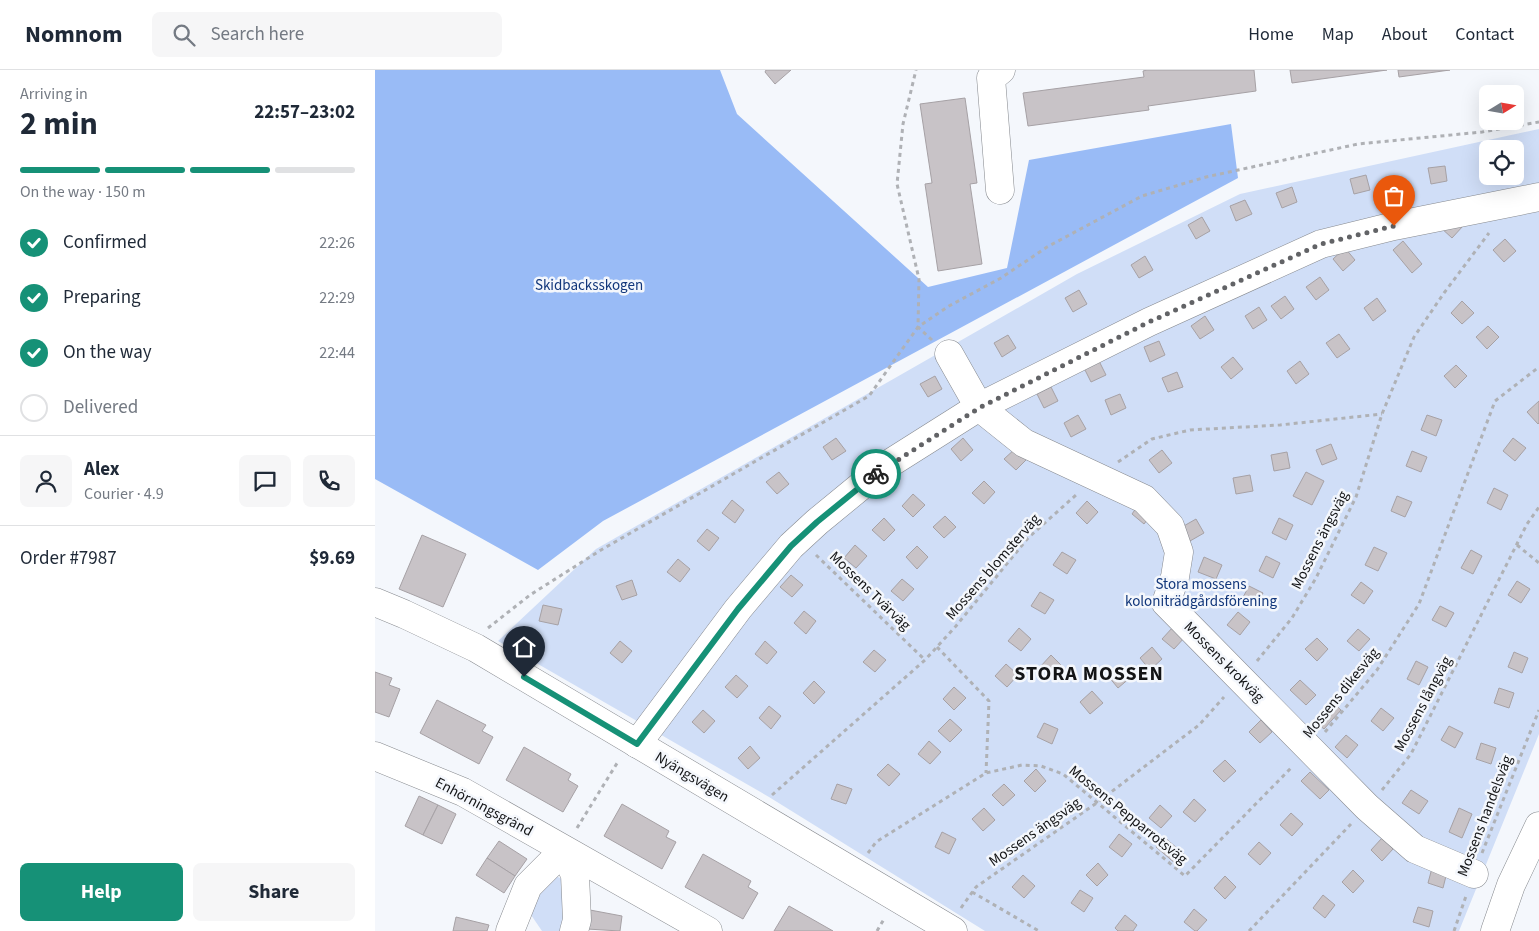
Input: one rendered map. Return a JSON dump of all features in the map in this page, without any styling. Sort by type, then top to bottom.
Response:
[{"type":"street","points":[[1000,190],[991,78],[1001,70]]},
{"type":"street","points":[[628,752],[738,609],[799,538],[884,467],[979,408],[1149,322],[1321,244],[1394,226],[1539,197]]},
{"type":"street","name":"Mossens krokväg","points":[[949,354],[979,408],[1024,443],[1094,478],[1144,500],[1170,526],[1179,552],[1175,577],[1166,603],[1367,807],[1415,849],[1474,874]]},
{"type":"street","name":"Nyängsvägen","points":[[375,602],[476,648],[628,752],[754,814],[950,929]]},
{"type":"street","name":"Enhörningsgränd","points":[[375,756],[463,792],[708,931]]},
{"type":"street","points":[[1495,931],[1511,885],[1539,826]]},
{"type":"street","points":[[510,931],[527,886],[564,850],[575,875],[577,920],[574,931]]},
{"type":"path","points":[[916,70],[903,124],[897,184],[919,279],[917,327]]},
{"type":"path","points":[[476,648],[489,626],[530,595],[601,550],[869,396],[917,327],[949,306],[1001,278],[1047,247],[1142,196],[1206,177],[1358,144],[1482,132],[1539,122]]},
{"type":"path","name":"Mossens ängsväg","points":[[950,929],[976,886],[1098,802],[1199,725],[1242,678],[1292,618],[1316,578],[1356,497],[1381,414],[1414,337],[1444,293],[1495,227]]},
{"type":"path","name":"Mossens dikesväg","points":[[1185,876],[1310,750],[1377,670],[1419,604],[1495,401],[1539,367]]},
{"type":"path","name":"Mossens blomsterväg","points":[[754,814],[769,798],[925,660],[1028,538],[1094,478],[1152,439],[1190,430],[1280,426],[1381,414]]},
{"type":"path","name":"Mossens långväg","points":[[1249,931],[1367,807],[1411,754],[1527,524],[1539,507]]},
{"type":"path","name":"Mossens Tvärväg","points":[[799,538],[925,660]]},
{"type":"path","points":[[1517,545],[1539,563]]},
{"type":"path","points":[[937,647],[989,701],[986,773]]},
{"type":"path","name":"Mossens handelsväg","points":[[1454,931],[1474,874],[1539,710]]},
{"type":"path","points":[[564,850],[628,752]]},
{"type":"path","name":"Mossens Pepparrotsväg","points":[[852,872],[876,842],[986,773],[1022,765],[1041,766],[1063,774],[1185,876]]},
{"type":"path","points":[[973,892],[1039,931]]},
{"type":"path","points":[[877,931],[887,914]]},
{"type":"green space","name":"Skidbacksskogen","points":[[375,70],[720,70],[737,114],[928,287],[1007,268],[1029,160],[1231,124],[1238,178],[603,521],[538,570],[375,479]]},
{"type":"green space","name":"Stora mossens koloniträdgårdsförening","points":[[1539,129],[1539,734],[1459,931],[985,931],[769,797],[498,641],[596,549],[1077,274],[1240,194],[1479,142],[1479,185],[1524,185],[1524,140],[1488,140]]},
{"type":"green space","points":[[552,875],[560,878],[565,887],[563,926],[562,931],[542,931],[527,909]]},
{"type":"building","points":[[766,70],[791,70],[775,84],[765,72]]},
{"type":"building","points":[[1147,70],[1254,70],[1256,91],[1148,106],[1149,110],[1028,126],[1023,93],[1144,77],[1143,71]]},
{"type":"building","points":[[1290,70],[1387,70],[1292,83]]},
{"type":"building","points":[[1398,70],[1450,70],[1399,77]]},
{"type":"building","points":[[965,98],[977,183],[970,184],[982,264],[938,271],[925,184],[932,183],[920,104]]},
{"type":"building","points":[[1445,166],[1447,181],[1431,184],[1428,168]]},
{"type":"building","points":[[1366,175],[1370,190],[1354,194],[1350,179]]},
{"type":"building","points":[[1292,187],[1297,202],[1282,208],[1276,193]]},
{"type":"building","points":[[1245,200],[1252,214],[1236,221],[1230,206]]},
{"type":"building","points":[[1452,215],[1463,226],[1452,238],[1440,227]]},
{"type":"building","points":[[1202,217],[1210,231],[1196,239],[1188,225]]},
{"type":"building","points":[[1505,239],[1516,251],[1504,262],[1493,250]]},
{"type":"building","points":[[1403,241],[1422,264],[1412,273],[1393,250]]},
{"type":"building","points":[[1345,248],[1355,260],[1343,271],[1333,259]]},
{"type":"building","points":[[1145,256],[1153,270],[1139,278],[1131,265]]},
{"type":"building","points":[[1320,277],[1329,290],[1316,300],[1306,287]]},
{"type":"building","points":[[1079,290],[1087,304],[1073,312],[1065,298]]},
{"type":"building","points":[[1285,296],[1294,309],[1281,319],[1271,306]]},
{"type":"building","points":[[1377,298],[1386,311],[1373,321],[1364,308]]},
{"type":"building","points":[[1462,301],[1474,313],[1462,324],[1451,313]]},
{"type":"building","points":[[1259,307],[1267,320],[1253,329],[1245,316]]},
{"type":"building","points":[[1205,316],[1214,330],[1200,339],[1191,326]]},
{"type":"building","points":[[1488,326],[1499,337],[1487,349],[1476,337]]},
{"type":"building","points":[[1339,334],[1350,349],[1337,358],[1326,343]]},
{"type":"building","points":[[1008,335],[1016,348],[1002,357],[994,343]]},
{"type":"building","points":[[1159,341],[1165,355],[1150,362],[1144,347]]},
{"type":"building","points":[[1233,357],[1243,369],[1231,379],[1221,367]]},
{"type":"building","points":[[1099,361],[1106,375],[1091,382],[1084,368]]},
{"type":"building","points":[[1300,361],[1309,374],[1296,384],[1287,371]]},
{"type":"building","points":[[1456,365],[1467,376],[1455,388],[1444,376]]},
{"type":"building","points":[[1177,372],[1183,387],[1168,392],[1162,378]]},
{"type":"building","points":[[935,376],[942,389],[928,397],[920,384]]},
{"type":"building","points":[[1051,387],[1058,401],[1044,408],[1037,394]]},
{"type":"building","points":[[1120,394],[1126,408],[1111,415],[1105,400]]},
{"type":"building","points":[[1539,401],[1539,423],[1538,424],[1527,412]]},
{"type":"building","points":[[1078,415],[1086,429],[1071,437],[1064,423]]},
{"type":"building","points":[[1427,415],[1442,420],[1436,436],[1421,430]]},
{"type":"building","points":[[836,438],[846,451],[832,460],[823,447]]},
{"type":"building","points":[[963,438],[973,450],[961,461],[951,449]]},
{"type":"building","points":[[1513,438],[1526,448],[1515,461],[1503,451]]},
{"type":"building","points":[[1331,444],[1337,459],[1322,465],[1316,450]]},
{"type":"building","points":[[1016,448],[1027,459],[1016,470],[1004,459]]},
{"type":"building","points":[[1162,450],[1172,463],[1159,473],[1149,460]]},
{"type":"building","points":[[1412,451],[1427,457],[1421,472],[1406,466]]},
{"type":"building","points":[[1287,452],[1290,468],[1274,471],[1271,455]]},
{"type":"building","points":[[779,472],[789,484],[777,494],[766,482]]},
{"type":"building","points":[[1306,472],[1324,481],[1312,505],[1293,496]]},
{"type":"building","points":[[1250,475],[1253,491],[1236,494],[1233,478]]},
{"type":"building","points":[[984,481],[995,492],[984,504],[972,493]]},
{"type":"building","points":[[1494,488],[1508,495],[1501,510],[1487,503]]},
{"type":"building","points":[[913,494],[925,505],[913,517],[902,506]]},
{"type":"building","points":[[1397,496],[1412,502],[1405,517],[1391,511]]},
{"type":"building","points":[[732,500],[744,510],[735,523],[722,513]]},
{"type":"building","points":[[1087,501],[1098,512],[1087,524],[1076,513]]},
{"type":"building","points":[[1141,501],[1154,511],[1144,524],[1132,514]]},
{"type":"building","points":[[945,516],[956,527],[944,538],[933,527]]},
{"type":"building","points":[[884,518],[895,530],[884,541],[872,530]]},
{"type":"building","points":[[1279,518],[1293,525],[1286,540],[1272,533]]},
{"type":"building","points":[[1196,519],[1204,533],[1190,541],[1182,527]]},
{"type":"building","points":[[707,529],[719,538],[709,551],[697,541]]},
{"type":"building","points":[[422,535],[466,554],[443,607],[399,589]]},
{"type":"building","points":[[855,545],[867,556],[856,568],[844,558]]},
{"type":"building","points":[[917,546],[928,557],[917,569],[906,557]]},
{"type":"building","points":[[1374,547],[1387,553],[1378,571],[1365,565]]},
{"type":"building","points":[[1471,550],[1482,556],[1473,574],[1461,568]]},
{"type":"building","points":[[1062,552],[1076,560],[1067,574],[1053,565]]},
{"type":"building","points":[[1266,556],[1280,563],[1273,578],[1259,571]]},
{"type":"building","points":[[1204,557],[1222,565],[1216,579],[1198,572]]},
{"type":"building","points":[[678,559],[690,569],[680,582],[667,572]]},
{"type":"building","points":[[791,575],[803,585],[792,597],[780,587]]},
{"type":"building","points":[[902,579],[914,589],[903,601],[891,591]]},
{"type":"building","points":[[632,580],[637,595],[622,600],[616,586]]},
{"type":"building","points":[[1517,581],[1530,589],[1521,603],[1508,595]]},
{"type":"building","points":[[1361,582],[1373,591],[1364,604],[1351,595]]},
{"type":"building","points":[[1249,586],[1263,593],[1256,608],[1241,601]]},
{"type":"building","points":[[1040,592],[1054,600],[1045,614],[1031,606]]},
{"type":"building","points":[[543,605],[562,609],[558,625],[539,621]]},
{"type":"building","points":[[1440,606],[1454,613],[1446,627],[1432,620]]},
{"type":"building","points":[[804,611],[816,621],[806,634],[794,623]]},
{"type":"building","points":[[1238,612],[1250,622],[1240,635],[1227,625]]},
{"type":"building","points":[[1173,627],[1185,637],[1174,649],[1162,639]]},
{"type":"building","points":[[1019,628],[1031,639],[1021,651],[1008,641]]},
{"type":"building","points":[[1358,629],[1370,639],[1359,651],[1347,641]]},
{"type":"building","points":[[1317,638],[1328,649],[1317,661],[1305,649]]},
{"type":"building","points":[[620,641],[632,651],[622,663],[610,653]]},
{"type":"building","points":[[765,641],[777,652],[767,664],[755,654]]},
{"type":"building","points":[[1152,647],[1162,659],[1150,670],[1140,658]]},
{"type":"building","points":[[874,650],[886,660],[875,672],[863,662]]},
{"type":"building","points":[[1514,652],[1528,658],[1522,673],[1508,667]]},
{"type":"building","points":[[1051,655],[1062,666],[1051,678],[1040,667]]},
{"type":"building","points":[[1416,661],[1428,667],[1419,685],[1407,679]]},
{"type":"building","points":[[1006,664],[1018,675],[1007,687],[995,676]]},
{"type":"building","points":[[1121,665],[1131,677],[1118,688],[1108,676]]},
{"type":"building","points":[[375,672],[392,678],[389,685],[400,689],[389,717],[375,712]]},
{"type":"building","points":[[736,675],[748,686],[737,698],[725,687]]},
{"type":"building","points":[[1300,680],[1316,695],[1306,705],[1290,690]]},
{"type":"building","points":[[814,681],[825,692],[814,704],[803,693]]},
{"type":"building","points":[[954,687],[966,698],[954,710],[943,699]]},
{"type":"building","points":[[1499,688],[1514,693],[1509,708],[1494,703]]},
{"type":"building","points":[[1092,691],[1103,703],[1090,714],[1080,702]]},
{"type":"building","points":[[437,700],[486,725],[482,731],[493,737],[479,764],[420,733]]},
{"type":"building","points":[[1332,702],[1341,710],[1324,729],[1314,721]]},
{"type":"building","points":[[769,706],[781,716],[771,729],[759,718]]},
{"type":"building","points":[[1381,708],[1394,718],[1383,731],[1371,721]]},
{"type":"building","points":[[703,710],[715,721],[704,733],[692,722]]},
{"type":"building","points":[[950,719],[962,730],[950,742],[938,731]]},
{"type":"building","points":[[1261,720],[1272,732],[1260,743],[1249,732]]},
{"type":"building","points":[[1044,723],[1058,729],[1052,744],[1037,737]]},
{"type":"building","points":[[1449,726],[1463,733],[1455,748],[1441,740]]},
{"type":"building","points":[[1346,735],[1358,745],[1347,758],[1335,747]]},
{"type":"building","points":[[929,741],[941,752],[930,764],[918,754]]},
{"type":"building","points":[[1481,743],[1496,748],[1491,764],[1476,759]]},
{"type":"building","points":[[750,746],[760,758],[748,769],[738,758]]},
{"type":"building","points":[[524,747],[571,774],[568,780],[578,786],[563,812],[506,780]]},
{"type":"building","points":[[1225,760],[1236,771],[1224,782],[1213,771]]},
{"type":"building","points":[[888,764],[900,774],[889,786],[877,775]]},
{"type":"building","points":[[1036,769],[1046,781],[1035,792],[1024,781]]},
{"type":"building","points":[[1310,772],[1329,790],[1320,799],[1301,781]]},
{"type":"building","points":[[837,784],[852,789],[846,804],[831,799]]},
{"type":"building","points":[[1004,784],[1015,795],[1003,806],[992,795]]},
{"type":"building","points":[[1411,790],[1428,801],[1419,814],[1402,803]]},
{"type":"building","points":[[419,796],[438,805],[423,835],[405,826]]},
{"type":"building","points":[[1194,799],[1206,810],[1195,822],[1183,812]]},
{"type":"building","points":[[622,804],[669,831],[666,837],[676,842],[662,869],[604,836]]},
{"type":"building","points":[[438,805],[456,814],[442,844],[423,835]]},
{"type":"building","points":[[1160,805],[1172,816],[1161,828],[1149,818]]},
{"type":"building","points":[[984,808],[995,820],[983,831],[972,819]]},
{"type":"building","points":[[1459,808],[1472,814],[1462,838],[1449,832]]},
{"type":"building","points":[[1291,813],[1303,824],[1292,836],[1280,825]]},
{"type":"building","points":[[942,832],[956,839],[949,854],[935,847]]},
{"type":"building","points":[[1119,834],[1132,844],[1122,857],[1109,847]]},
{"type":"building","points":[[1164,837],[1184,854],[1176,864],[1156,847]]},
{"type":"building","points":[[1382,838],[1393,849],[1382,861],[1371,850]]},
{"type":"building","points":[[499,841],[527,859],[515,876],[487,858]]},
{"type":"building","points":[[1259,842],[1271,853],[1260,865],[1248,854]]},
{"type":"building","points":[[703,854],[751,881],[748,887],[758,893],[743,919],[685,887]]},
{"type":"building","points":[[487,858],[515,876],[504,893],[476,875]]},
{"type":"building","points":[[1098,863],[1108,875],[1097,886],[1086,875]]},
{"type":"building","points":[[1432,868],[1447,872],[1443,888],[1428,883]]},
{"type":"building","points":[[1353,870],[1364,881],[1353,893],[1342,882]]},
{"type":"building","points":[[1023,875],[1035,886],[1024,898],[1012,887]]},
{"type":"building","points":[[1225,876],[1236,887],[1225,899],[1214,888]]},
{"type":"building","points":[[1080,890],[1093,898],[1084,912],[1071,903]]},
{"type":"building","points":[[1323,895],[1335,905],[1325,918],[1313,908]]},
{"type":"building","points":[[789,906],[833,931],[774,931]]},
{"type":"building","points":[[1418,907],[1433,911],[1429,927],[1413,922]]},
{"type":"building","points":[[1194,909],[1207,920],[1197,931],[1184,922]]},
{"type":"building","points":[[590,910],[622,916],[620,931],[587,929]]},
{"type":"building","points":[[1125,915],[1137,925],[1133,931],[1118,931],[1115,928]]},
{"type":"building","points":[[456,917],[489,925],[487,931],[453,931]]},
{"type":"way so far","points":[[876,474],[884,467],[979,408],[1149,322],[1321,244],[1394,226]]},
{"type":"district","name":"STORA MOSSEN","points":[[1089,674]]},
{"type":"route","points":[[524,677],[637,744],[738,609],[791,546],[817,522],[876,474]]}]
